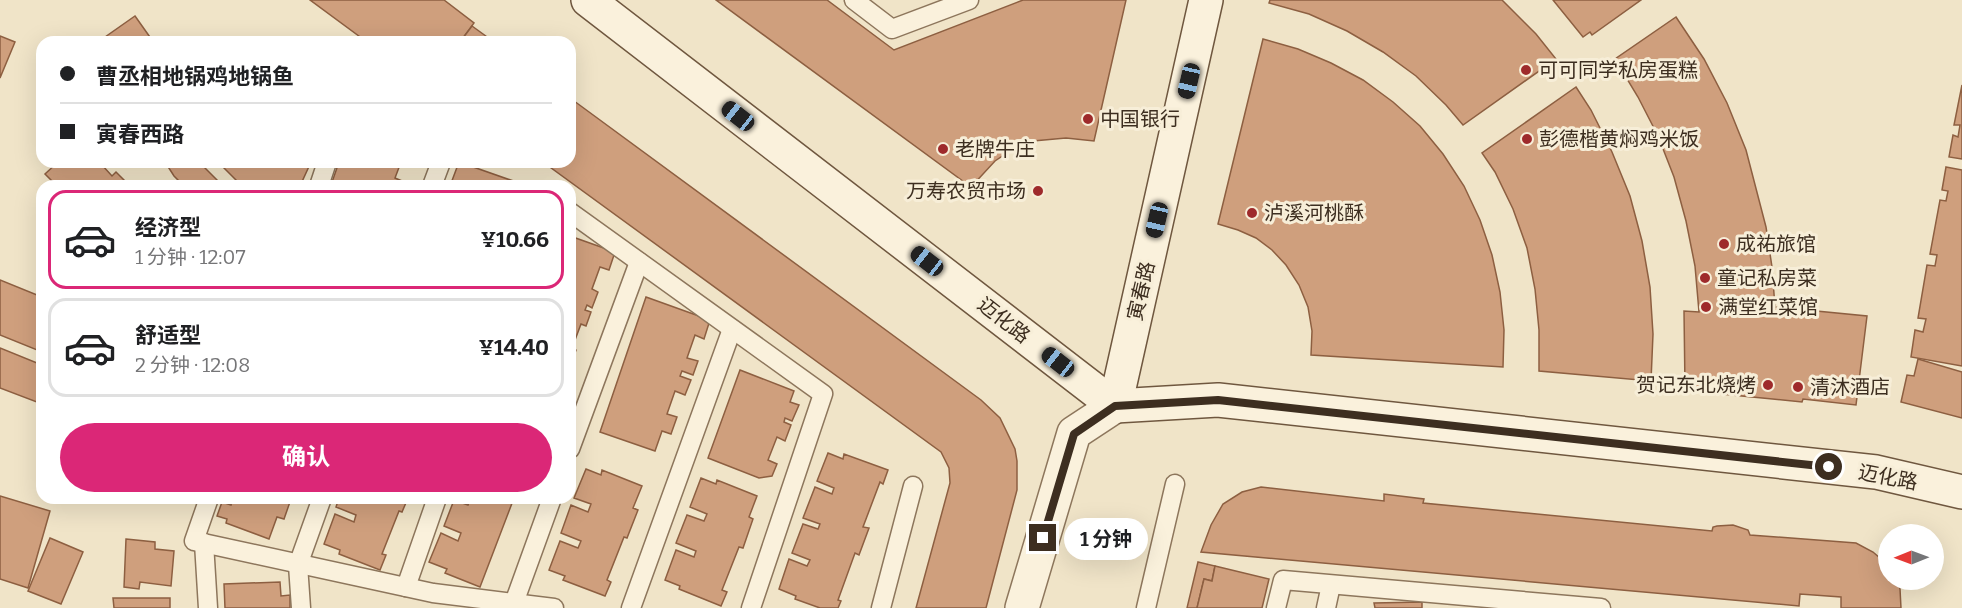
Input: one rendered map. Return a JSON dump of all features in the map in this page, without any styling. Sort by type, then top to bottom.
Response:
[{"type":"street","name":"迈化路","points":[[588,0],[1115,406],[1218,400],[1876,472],[1962,492]]},
{"type":"street","name":"寅春路","points":[[1115,406],[1206,0]]},
{"type":"street","points":[[1022,608],[1074,434],[1115,406]]},
{"type":"lane","points":[[854,0],[879,8],[892,29],[969,0]]},
{"type":"lane","points":[[576,216],[823,394],[751,608]]},
{"type":"lane","points":[[576,421],[639,262]]},
{"type":"lane","points":[[631,608],[732,329]]},
{"type":"lane","points":[[1146,608],[1175,484]]},
{"type":"lane","points":[[880,608],[913,486]]},
{"type":"lane","points":[[207,504],[194,541],[406,587],[434,601],[514,603],[548,608]]},
{"type":"lane","points":[[301,608],[298,564],[320,504]]},
{"type":"lane","points":[[406,587],[435,504]]},
{"type":"lane","points":[[514,603],[550,504]]},
{"type":"lane","points":[[204,543],[208,608]]},
{"type":"lane","points":[[1276,608],[1283,580],[1481,603],[1601,608]]},
{"type":"lane","points":[[1326,608],[1331,585]]},
{"type":"building","points":[[310,0],[444,0],[474,23],[464,36],[359,36]]},
{"type":"building","points":[[716,0],[827,0],[894,50],[1023,0],[1126,0],[1094,141],[1066,138],[1033,141],[1013,149],[995,161],[971,187]]},
{"type":"building","points":[[1270,0],[1502,0],[1536,34],[1556,59],[1463,125],[1416,76],[1383,52],[1347,31],[1309,14],[1269,3]]},
{"type":"building","points":[[1553,0],[1641,0],[1592,35],[1590,32],[1583,37]]},
{"type":"building","points":[[135,16],[149,36],[107,36]]},
{"type":"building","points":[[1676,17],[1704,59],[1727,103],[1746,150],[1766,227],[1775,307],[1867,316],[1856,405],[1722,394],[1722,389],[1685,387],[1684,311],[1699,312],[1695,266],[1686,221],[1674,177],[1658,136],[1615,59]]},
{"type":"building","points":[[472,26],[486,36],[464,36]]},
{"type":"building","points":[[0,36],[15,42],[0,78]]},
{"type":"building","points":[[1263,39],[1298,49],[1363,80],[1420,126],[1443,154],[1464,186],[1480,220],[1492,255],[1500,292],[1504,330],[1503,367],[1311,355],[1312,331],[1308,307],[1299,285],[1286,265],[1256,238],[1218,224]]},
{"type":"building","points":[[1962,85],[1962,159],[1949,157],[1953,135],[1958,137],[1960,125],[1954,125]]},
{"type":"building","points":[[1576,87],[1591,110],[1612,152],[1630,196],[1642,241],[1650,287],[1653,334],[1651,381],[1539,371],[1539,330],[1535,289],[1527,248],[1513,209],[1495,172],[1482,153]]},
{"type":"building","points":[[576,102],[981,400],[1000,418],[1015,449],[1017,490],[986,608],[916,608],[950,483],[949,468],[941,452],[576,186],[576,180],[568,180],[551,168],[576,168]]},
{"type":"building","points":[[1946,167],[1962,170],[1962,366],[1911,357],[1915,330],[1923,332],[1926,319],[1918,318],[1927,265],[1935,266],[1937,255],[1930,254],[1940,200],[1946,201],[1948,191],[1942,190]]},
{"type":"building","points":[[52,168],[105,168],[112,176],[116,172],[124,180],[51,180],[45,174]]},
{"type":"building","points":[[169,168],[205,168],[217,180],[178,180]]},
{"type":"building","points":[[224,168],[308,168],[303,180],[236,180]]},
{"type":"building","points":[[337,168],[399,168],[395,178],[400,180],[333,180]]},
{"type":"building","points":[[457,168],[476,168],[510,180],[452,180]]},
{"type":"building","points":[[576,238],[615,252],[609,270],[600,267],[592,289],[598,292],[592,308],[587,305],[585,310],[591,312],[586,326],[581,324],[576,337]]},
{"type":"building","points":[[0,280],[36,295],[36,350],[0,335]]},
{"type":"building","points":[[646,297],[710,320],[704,339],[695,335],[687,358],[698,361],[693,375],[682,371],[680,376],[691,380],[685,395],[675,391],[667,414],[677,417],[671,434],[662,431],[655,451],[600,432]]},
{"type":"building","points":[[0,348],[36,363],[36,402],[0,388]]},
{"type":"building","points":[[1918,359],[1962,372],[1962,418],[1901,402],[1907,375],[1914,376]]},
{"type":"building","points":[[740,370],[794,391],[790,402],[799,405],[792,421],[785,418],[784,422],[791,425],[785,441],[777,437],[768,460],[777,464],[772,476],[759,478],[708,458]]},
{"type":"building","points":[[828,453],[843,459],[844,454],[888,470],[883,484],[880,482],[863,527],[869,528],[859,555],[855,553],[838,600],[841,601],[838,608],[820,608],[795,599],[796,596],[779,589],[789,559],[807,566],[810,560],[792,553],[803,524],[818,529],[820,524],[803,518],[815,487],[832,494],[834,488],[817,481]]},
{"type":"building","points":[[586,469],[601,475],[602,470],[642,486],[633,508],[638,510],[627,538],[624,537],[607,580],[611,582],[605,596],[563,580],[565,576],[549,570],[560,541],[578,548],[581,541],[561,533],[571,505],[588,512],[591,504],[576,499]]},
{"type":"building","points":[[701,478],[716,484],[717,480],[757,496],[749,517],[753,519],[743,548],[739,547],[722,590],[727,592],[721,606],[679,589],[680,586],[665,580],[676,550],[694,557],[696,551],[676,543],[687,515],[704,521],[707,514],[690,507]]},
{"type":"building","points":[[1261,487],[1384,501],[1384,494],[1424,499],[1423,503],[1712,531],[1713,527],[1733,525],[1748,530],[1750,535],[1856,543],[1878,556],[1878,590],[1900,590],[1901,608],[1841,608],[1841,597],[1800,594],[1799,606],[1201,552],[1211,525],[1223,504],[1242,492]]},
{"type":"building","points":[[0,496],[50,511],[28,588],[0,579]]},
{"type":"building","points":[[221,504],[289,504],[284,519],[277,517],[269,539],[226,523],[227,519],[217,516]]},
{"type":"building","points":[[337,504],[405,504],[402,512],[399,511],[382,554],[386,555],[380,570],[339,554],[340,550],[324,544],[335,514],[354,522],[356,515],[336,507]]},
{"type":"building","points":[[452,504],[512,504],[480,587],[445,573],[447,569],[429,562],[441,533],[458,541],[461,533],[444,526]]},
{"type":"building","points":[[50,538],[83,552],[61,604],[28,591]]},
{"type":"building","points":[[126,539],[155,542],[155,549],[174,551],[171,586],[140,582],[139,589],[124,587]]},
{"type":"building","points":[[1198,562],[1215,566],[1212,581],[1204,579],[1197,608],[1187,608]]},
{"type":"building","points":[[1215,566],[1269,579],[1262,608],[1197,608],[1204,579],[1212,581]]},
{"type":"building","points":[[280,582],[281,596],[290,595],[290,608],[225,608],[224,584]]},
{"type":"building","points":[[113,598],[170,598],[170,608],[114,608]]},
{"type":"building","points":[[1422,602],[1422,608],[1375,608],[1374,603]]},
{"type":"place","name":"可可同学私房蛋糕","points":[[1526,70]]},
{"type":"place","name":"中国银行","points":[[1088,119]]},
{"type":"place","name":"彭德楷黄焖鸡米饭","points":[[1527,139]]},
{"type":"place","name":"老牌牛庄","points":[[943,149]]},
{"type":"place","name":"万寿农贸市场","points":[[1038,191]]},
{"type":"place","name":"泸溪河桃酥","points":[[1252,213]]},
{"type":"place","name":"成祐旅馆","points":[[1724,244]]},
{"type":"place","name":"童记私房菜","points":[[1705,278]]},
{"type":"place","name":"满堂红菜馆","points":[[1706,307]]},
{"type":"place","name":"贺记东北烧烤","points":[[1768,385]]},
{"type":"place","name":"清沐酒店","points":[[1798,387]]},
{"type":"route","points":[[1043,538],[1074,434],[1115,406],[1218,400],[1829,467]]}]
